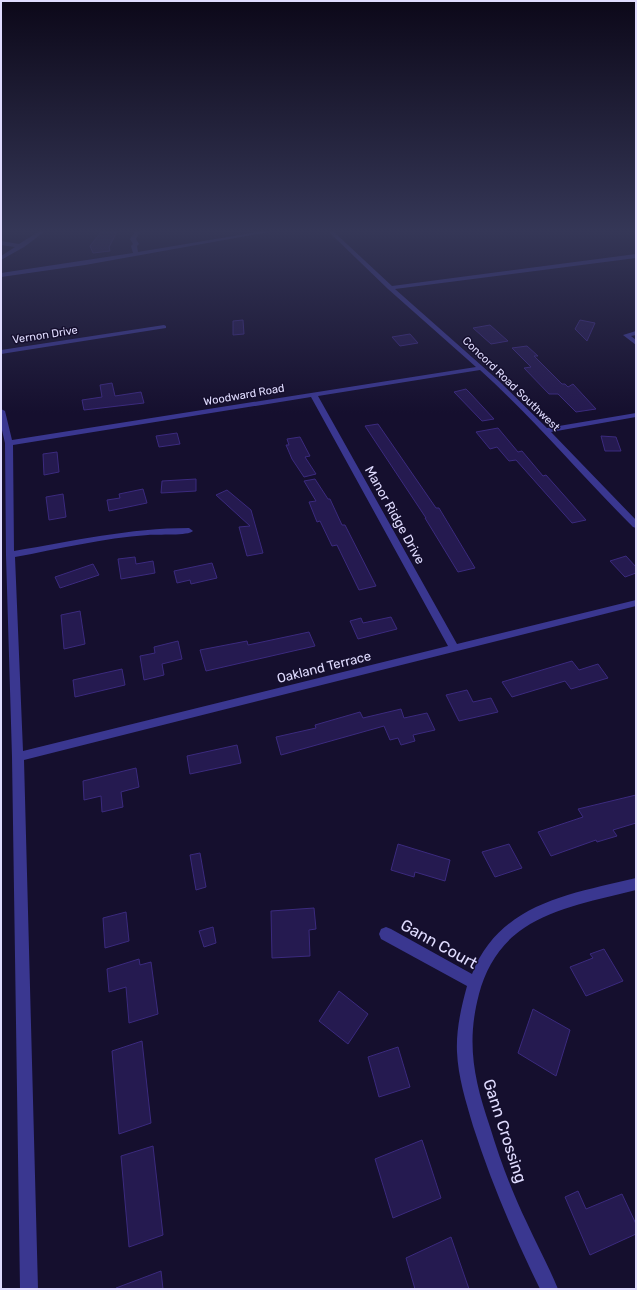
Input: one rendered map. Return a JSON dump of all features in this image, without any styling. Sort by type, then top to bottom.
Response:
[{"type":"street","name":"Concord Road Southwest","points":[[395,292],[481,368],[545,431],[611,501],[636,525]]},
{"type":"street","name":"Vernon Drive","points":[[1,352],[164,327]]},
{"type":"street","points":[[636,333],[626,335],[636,343]]},
{"type":"street","name":"Woodward Road","points":[[9,443],[481,368]]},
{"type":"street","name":"Manor Ridge Drive","points":[[313,394],[455,649]]},
{"type":"street","points":[[1,411],[9,443],[10,555],[18,757],[29,1289]]},
{"type":"street","points":[[545,431],[636,415]]},
{"type":"street","points":[[10,555],[130,535],[172,530],[189,531]]},
{"type":"street","name":"Oakland Terrace","points":[[18,757],[636,603]]},
{"type":"street","name":"Gann Crossing","points":[[549,1289],[527,1245],[490,1155],[471,1093],[464,1051],[466,1016],[475,983],[483,963],[506,932],[528,918],[552,907],[636,884]]},
{"type":"street","name":"Gann Court","points":[[386,934],[475,983]]},
{"type":"building","points":[[243,320],[244,334],[233,335],[233,321]]},
{"type":"building","points":[[580,320],[595,323],[587,341],[575,329]]},
{"type":"building","points":[[490,325],[508,341],[491,344],[473,328]]},
{"type":"building","points":[[410,334],[418,343],[400,346],[392,337]]},
{"type":"building","points":[[527,346],[538,356],[534,356],[562,384],[565,384],[568,387],[573,384],[596,409],[576,412],[558,394],[549,394],[524,368],[531,367],[512,348]]},
{"type":"building","points":[[112,383],[115,396],[141,392],[144,403],[84,410],[82,400],[102,397],[100,385]]},
{"type":"building","points":[[466,389],[494,419],[482,421],[454,392]]},
{"type":"building","points":[[378,424],[436,508],[439,508],[475,568],[458,572],[426,518],[365,426]]},
{"type":"building","points":[[498,428],[518,452],[522,451],[543,476],[546,475],[586,520],[572,523],[516,460],[509,461],[497,447],[490,449],[476,432]]},
{"type":"building","points":[[177,433],[180,444],[159,447],[156,436]]},
{"type":"building","points":[[601,436],[616,437],[621,451],[605,451]]},
{"type":"building","points":[[300,437],[310,456],[305,457],[316,474],[304,477],[292,459],[286,445],[289,445],[287,439]]},
{"type":"building","points":[[57,452],[59,472],[44,475],[43,454]]},
{"type":"building","points":[[196,479],[196,491],[161,493],[162,481]]},
{"type":"building","points":[[315,479],[328,499],[330,499],[342,525],[345,525],[376,586],[359,590],[337,545],[332,546],[320,521],[317,522],[309,502],[316,501],[304,481]]},
{"type":"building","points":[[143,489],[147,503],[109,511],[107,500],[120,498],[119,494]]},
{"type":"building","points":[[227,490],[251,510],[263,553],[247,556],[239,527],[250,526],[216,495]]},
{"type":"building","points":[[63,494],[66,517],[49,520],[46,497]]},
{"type":"building","points":[[626,556],[636,567],[636,573],[625,577],[610,561]]},
{"type":"building","points":[[135,557],[136,564],[153,561],[155,573],[121,579],[118,559]]},
{"type":"building","points":[[212,563],[217,578],[191,584],[190,580],[177,583],[174,571]]},
{"type":"building","points":[[93,564],[99,575],[60,588],[55,577]]},
{"type":"building","points":[[80,611],[85,644],[64,649],[61,615]]},
{"type":"building","points":[[391,617],[397,629],[358,639],[350,621],[361,618],[363,623]]},
{"type":"building","points":[[309,632],[315,646],[206,671],[200,650],[247,641],[248,645]]},
{"type":"building","points":[[178,641],[182,659],[162,664],[164,675],[144,680],[140,656],[155,653],[154,647]]},
{"type":"building","points":[[572,661],[579,670],[598,664],[608,678],[571,689],[565,681],[512,697],[502,682]]},
{"type":"building","points":[[122,669],[125,685],[75,697],[73,680]]},
{"type":"building","points":[[467,690],[473,702],[491,698],[498,712],[459,721],[446,695]]},
{"type":"building","points":[[401,709],[404,718],[427,713],[435,730],[413,735],[415,741],[401,745],[398,738],[390,740],[384,726],[281,755],[276,737],[316,728],[315,725],[360,712],[363,718]]},
{"type":"building","points":[[237,745],[241,763],[190,774],[187,756]]},
{"type":"building","points":[[136,768],[139,787],[121,792],[123,807],[102,812],[101,796],[84,800],[83,781]]},
{"type":"building","points":[[636,795],[636,823],[613,830],[617,836],[597,842],[596,840],[551,856],[538,832],[583,817],[578,809]]},
{"type":"building","points":[[398,844],[450,860],[445,881],[415,872],[414,877],[391,870]]},
{"type":"building","points":[[509,844],[522,868],[495,877],[482,852]]},
{"type":"building","points":[[200,853],[206,887],[196,890],[190,855]]},
{"type":"building","points":[[314,908],[316,929],[309,930],[310,956],[272,958],[271,911]]},
{"type":"building","points":[[126,912],[129,941],[105,948],[103,918]]},
{"type":"building","points":[[213,927],[216,943],[204,947],[199,931]]},
{"type":"building","points":[[604,949],[623,981],[586,996],[570,967],[593,958],[590,954]]},
{"type":"building","points":[[139,959],[140,965],[151,962],[158,1014],[129,1023],[126,987],[109,992],[107,969]]},
{"type":"building","points":[[339,991],[368,1014],[348,1044],[319,1021]]},
{"type":"building","points":[[533,1009],[570,1030],[556,1076],[518,1053]]},
{"type":"building","points":[[142,1041],[151,1123],[119,1134],[112,1051]]},
{"type":"building","points":[[398,1047],[410,1087],[379,1097],[368,1057]]},
{"type":"building","points":[[422,1140],[441,1198],[393,1218],[375,1159]]},
{"type":"building","points":[[153,1146],[163,1235],[129,1247],[121,1156]]},
{"type":"building","points":[[578,1191],[586,1209],[622,1194],[636,1224],[636,1234],[590,1255],[565,1197]]},
{"type":"building","points":[[451,1237],[469,1289],[415,1289],[406,1258]]},
{"type":"building","points":[[161,1271],[163,1289],[116,1289],[116,1288]]}]
